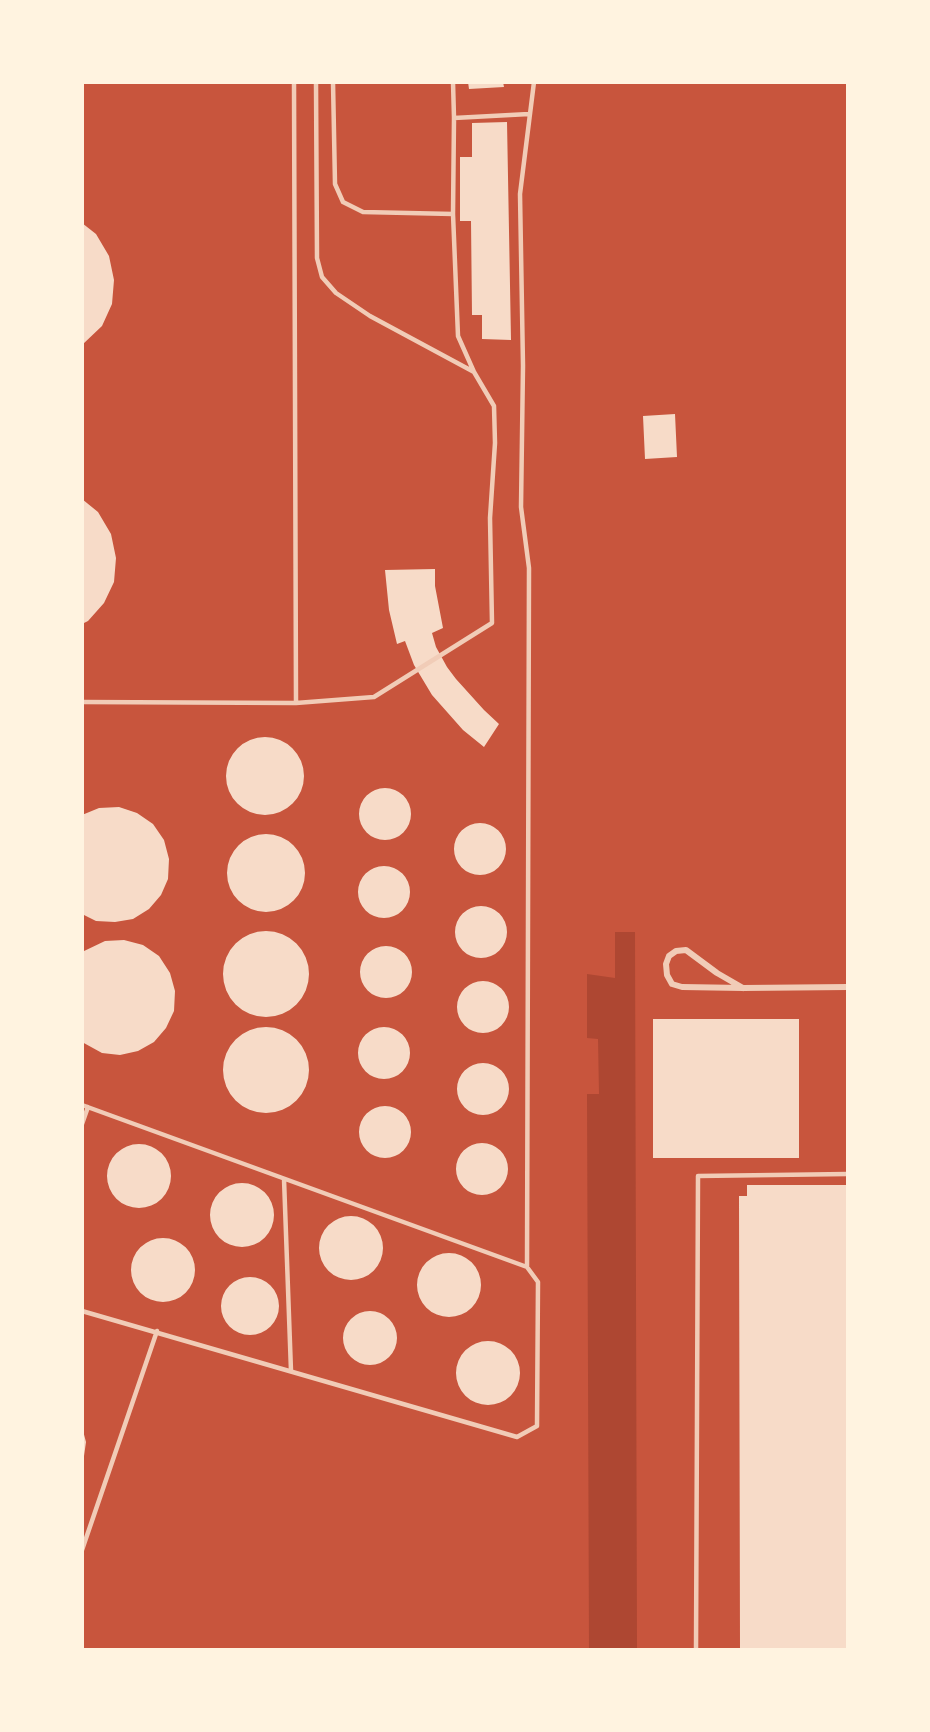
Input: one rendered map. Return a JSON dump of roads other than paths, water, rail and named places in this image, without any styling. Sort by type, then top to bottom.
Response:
[{"type":"street","points":[[743,988],[717,973],[686,950],[676,951],[669,956],[666,964],[667,975],[672,984],[682,987],[743,988],[848,987]]},
{"type":"lane","points":[[294,82],[296,703]]},
{"type":"lane","points":[[316,82],[317,258],[322,277],[336,293],[370,315],[474,372]]},
{"type":"lane","points":[[333,82],[335,184],[344,202],[363,212],[453,214]]},
{"type":"lane","points":[[82,702],[296,703],[375,697],[492,623],[490,518],[495,443],[494,406],[474,372],[458,336],[453,214],[453,82]]},
{"type":"lane","points":[[527,1267],[529,568],[521,507],[523,355],[520,194],[534,82]]},
{"type":"lane","points":[[454,118],[529,114]]},
{"type":"lane","points":[[82,1124],[85,1106],[527,1267],[538,1282],[537,1426],[517,1437],[82,1311]]},
{"type":"lane","points":[[696,1650],[698,1176],[848,1174]]},
{"type":"lane","points":[[284,1179],[291,1371]]},
{"type":"lane","points":[[82,1550],[157,1331]]}]
